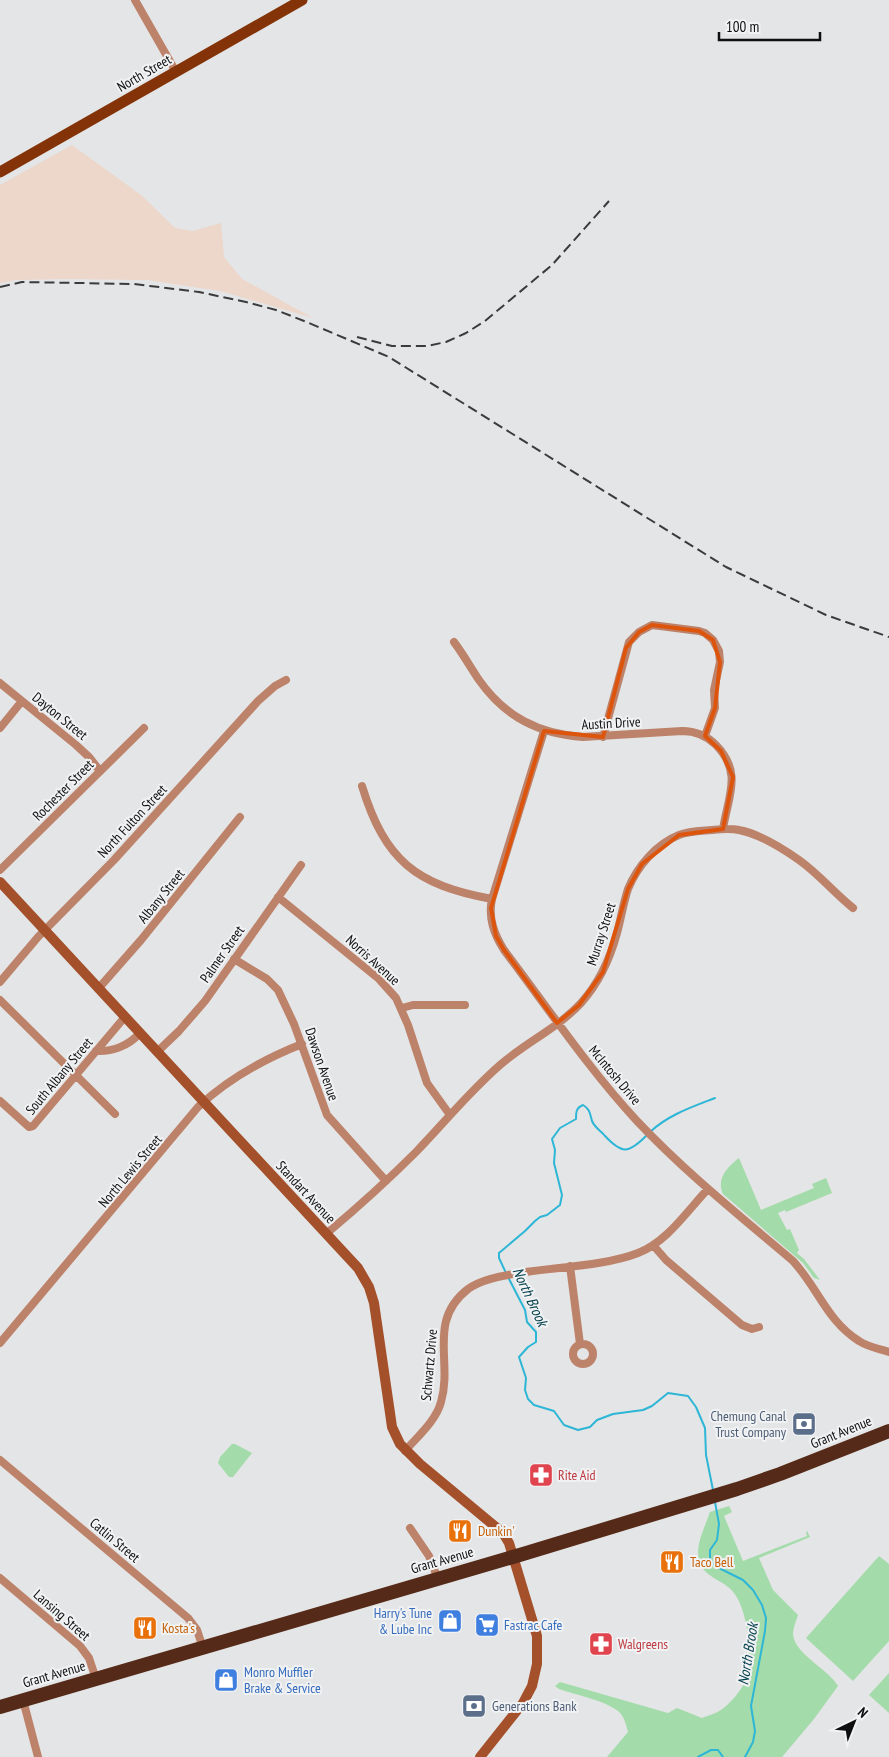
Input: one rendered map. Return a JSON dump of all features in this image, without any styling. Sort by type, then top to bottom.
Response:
[{"type":"highway","name":"Grant Avenue","points":[[0,1707],[737,1489],[889,1431]]},
{"type":"main road","name":"North Street","points":[[0,172],[302,0]]},
{"type":"street","points":[[135,0],[176,72]]},
{"type":"street","points":[[603,737],[628,643],[639,632],[652,625],[702,632],[713,640],[719,651],[720,662],[715,685],[715,708],[705,736],[722,751],[733,776],[724,829]]},
{"type":"street","name":"Austin Drive","points":[[454,642],[480,682],[502,706],[527,724],[544,731],[569,736],[603,737],[690,731],[705,736]]},
{"type":"street","name":"North Fulton Street","points":[[0,982],[44,930],[114,860],[258,701],[275,686],[286,680]]},
{"type":"street","name":"Dayton Street","points":[[0,683],[76,745],[100,771]]},
{"type":"street","points":[[0,728],[22,702]]},
{"type":"street","name":"Rochester Street","points":[[0,870],[144,728]]},
{"type":"street","name":"McIntosh Drive","points":[[544,731],[492,899],[491,918],[496,936],[557,1023],[634,1117],[708,1189],[793,1261],[804,1274],[829,1314],[841,1328],[861,1343],[889,1352]]},
{"type":"street","points":[[362,786],[368,805],[386,843],[404,862],[418,874],[442,887],[492,899]]},
{"type":"street","name":"Albany Street","points":[[98,989],[141,940],[240,817]]},
{"type":"street","name":"Murray Street","points":[[326,1234],[416,1152],[469,1093],[500,1065],[579,1005],[603,972],[617,933],[628,889],[642,864],[662,845],[679,835],[698,831],[724,829],[749,833],[769,842],[798,860],[853,908]]},
{"type":"street","name":"Palmer Street","points":[[157,1052],[188,1021],[301,866]]},
{"type":"street","name":"Standart Avenue","points":[[0,882],[124,1018],[358,1268],[372,1296],[391,1420],[396,1438],[405,1451],[503,1533],[509,1543],[537,1636],[537,1664],[532,1686],[523,1703],[480,1757]]},
{"type":"street","name":"Norris Avenue","points":[[278,897],[379,978],[396,998],[402,1008],[427,1083],[450,1115]]},
{"type":"street","name":"Dawson Avenue","points":[[234,959],[267,979],[278,990],[302,1044],[327,1115],[386,1181]]},
{"type":"street","points":[[0,1000],[115,1114]]},
{"type":"street","points":[[402,1008],[414,1005],[465,1005]]},
{"type":"street","name":"South Albany Street","points":[[0,1101],[20,1120],[32,1127],[124,1018]]},
{"type":"street","points":[[96,1051],[109,1050],[128,1044],[140,1034]]},
{"type":"street","name":"North Lewis Street","points":[[0,1343],[204,1102],[221,1087],[249,1069],[302,1044]]},
{"type":"street","name":"Schwartz Drive","points":[[405,1451],[428,1424],[441,1403],[444,1330],[451,1309],[460,1296],[474,1286],[495,1278],[625,1257],[638,1253],[666,1235],[708,1189]]},
{"type":"street","points":[[653,1245],[666,1260],[742,1325],[752,1329],[758,1326]]},
{"type":"street","points":[[570,1266],[580,1344]]},
{"type":"street","name":"Catlin Street","points":[[0,1460],[188,1618],[197,1630],[203,1648]]},
{"type":"street","points":[[410,1528],[429,1556],[438,1578]]},
{"type":"street","name":"Lansing Street","points":[[0,1578],[80,1646],[89,1658],[96,1679]]},
{"type":"street","points":[[23,1700],[38,1757]]},
{"type":"highlighted area","points":[[652,625],[699,631],[713,640],[720,662],[715,708],[705,736],[721,751],[733,777],[723,829],[679,835],[642,864],[628,889],[603,972],[579,1005],[557,1023],[504,950],[496,936],[491,908],[544,731],[603,737],[626,648],[639,632]]},
{"type":"shaded area","points":[[72,145],[141,195],[175,228],[193,231],[221,223],[224,257],[242,279],[313,318],[220,291],[147,280],[16,280],[0,283],[0,185]]},
{"type":"green space","points":[[739,1158],[761,1210],[814,1188],[812,1184],[826,1178],[832,1193],[786,1212],[785,1210],[778,1213],[787,1230],[790,1229],[799,1250],[797,1253],[820,1280],[814,1278],[803,1263],[723,1194],[721,1189],[722,1178],[730,1165]]},
{"type":"green space","points":[[232,1444],[252,1453],[233,1477],[229,1477],[218,1463],[220,1457]]},
{"type":"green space","points":[[729,1506],[732,1512],[724,1516],[743,1561],[807,1536],[807,1531],[810,1537],[759,1558],[773,1590],[798,1615],[793,1633],[797,1645],[838,1686],[814,1719],[782,1757],[607,1757],[628,1732],[622,1715],[605,1704],[559,1689],[555,1686],[560,1682],[668,1713],[677,1708],[702,1718],[724,1708],[737,1695],[745,1682],[748,1673],[749,1649],[746,1624],[739,1601],[730,1588],[705,1571],[698,1554],[701,1536],[710,1512]]},
{"type":"green space","points":[[879,1556],[889,1564],[889,1641],[853,1681],[806,1638]]},
{"type":"green space","points":[[889,1673],[889,1713],[869,1695]]},
{"type":"waterway","name":"North Brook","points":[[650,1132],[672,1116],[715,1098]]},
{"type":"waterway","name":"North Brook","points":[[506,1273],[499,1258],[499,1253],[540,1217],[547,1215],[560,1205],[562,1195],[554,1163],[555,1150],[552,1139],[560,1128],[576,1119],[576,1112],[579,1107],[583,1105],[587,1108],[595,1126],[621,1149],[630,1149],[646,1136]]},
{"type":"waterway","name":"North Brook","points":[[508,1277],[525,1310],[527,1322],[536,1332],[536,1342],[528,1347],[519,1357],[526,1378],[525,1390],[528,1399],[534,1405],[554,1411],[564,1425],[578,1430],[590,1427],[597,1420],[613,1414],[643,1410],[652,1406],[668,1393],[688,1396],[696,1407],[705,1428],[706,1455],[713,1490]]},
{"type":"waterway","name":"North Brook","points":[[715,1502],[719,1524],[717,1540],[710,1550],[710,1559],[715,1566],[743,1580],[753,1590],[762,1605],[766,1618],[751,1706],[755,1731],[753,1742],[745,1757]]},
{"type":"waterway","name":"North Brook","points":[[698,1757],[711,1750],[718,1750],[723,1757]]},
{"type":"railway","points":[[357,337],[392,346],[427,346],[446,342],[466,333],[485,321],[552,265],[609,201]]},
{"type":"railway","points":[[0,287],[22,282],[134,284],[199,292],[276,310],[389,357],[726,567],[826,615],[889,637]]},
{"type":"place","name":"Chemung Canal Trust Company","points":[[804,1424]]},
{"type":"place","name":"Rite Aid","points":[[541,1475]]},
{"type":"place","name":"Dunkin'","points":[[460,1531]]},
{"type":"place","name":"Taco Bell","points":[[672,1562]]},
{"type":"place","name":"Harry's Tune & Lube Inc","points":[[450,1621]]},
{"type":"place","name":"Fastrac Cafe","points":[[487,1625]]},
{"type":"place","name":"Kosta's","points":[[145,1628]]},
{"type":"place","name":"Walgreens","points":[[601,1644]]},
{"type":"place","name":"Monro Muffler Brake & Service","points":[[226,1680]]},
{"type":"place","name":"Generations Bank","points":[[474,1706]]}]
